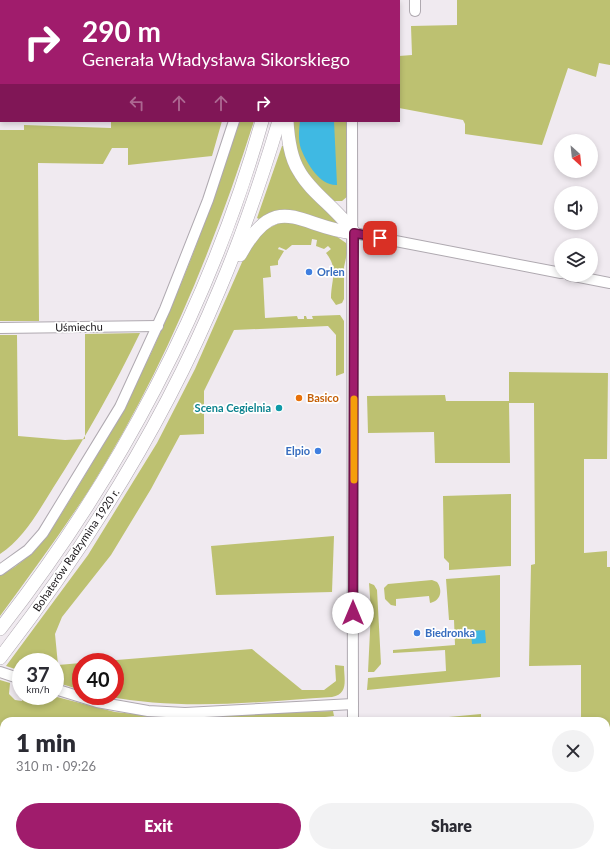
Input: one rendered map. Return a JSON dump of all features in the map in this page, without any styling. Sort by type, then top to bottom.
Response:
[{"type":"main road","name":"Bohaterów Radzymina 1920 r.","points":[[0,629],[77,524],[128,438],[179,342],[205,281],[242,186],[262,122]]},
{"type":"main road","points":[[220,288],[257,190],[279,122]]},
{"type":"main road","points":[[287,122],[292,155],[298,171],[306,181],[337,211],[354,233]]},
{"type":"main road","points":[[220,288],[250,236],[262,224],[272,219],[294,216],[341,232],[354,233]]},
{"type":"main road","name":"Bohaterów Radzymina 1920 r.","points":[[0,658],[78,552],[124,477],[170,396],[220,288]]},
{"type":"street","points":[[415,0],[415,11]]},
{"type":"street","points":[[0,570],[28,550],[43,533],[120,407],[158,326],[208,200],[234,122]]},
{"type":"street","points":[[352,122],[354,233],[353,717]]},
{"type":"street","points":[[354,233],[554,272]]},
{"type":"street","points":[[598,281],[610,283]]},
{"type":"street","name":"Uśmiechu","points":[[0,328],[158,326]]},
{"type":"street","points":[[0,672],[12,676]]},
{"type":"street","points":[[64,692],[97,702],[148,711],[185,712],[353,704]]},
{"type":"green space","points":[[457,0],[610,0],[610,65],[599,63],[596,77],[568,68],[542,145],[465,134],[465,124],[463,120],[400,108],[400,56],[412,55],[411,26],[457,25]]},
{"type":"green space","points":[[111,122],[222,122],[212,156],[128,165],[128,148],[112,148],[103,164],[38,163],[39,321],[0,321],[0,130],[24,130],[24,125],[111,128]]},
{"type":"green space","points":[[239,122],[254,122],[203,264],[162,357],[139,402],[115,447],[89,490],[0,616],[0,575],[22,562],[51,530],[129,397],[165,323],[220,179]]},
{"type":"green space","points":[[293,122],[349,122],[349,195],[342,201],[333,201],[308,175],[298,157],[293,135]]},
{"type":"green space","points":[[282,146],[292,172],[339,225],[265,216],[259,219],[257,218]]},
{"type":"green space","points":[[285,220],[333,234],[346,243],[348,249],[344,267],[344,299],[342,303],[336,305],[331,298],[333,270],[330,259],[326,253],[331,249],[328,246],[324,249],[316,246],[317,240],[312,239],[311,245],[292,245],[286,250],[279,247],[278,249],[284,251],[278,261],[278,265],[270,266],[271,277],[263,278],[265,318],[297,316],[298,319],[304,319],[304,316],[306,316],[307,319],[313,319],[312,316],[340,315],[344,321],[344,373],[336,376],[336,335],[328,326],[234,330],[204,391],[204,434],[180,435],[151,489],[111,555],[62,617],[55,634],[57,653],[16,653],[88,555],[157,443],[195,369],[243,260],[257,234]]},
{"type":"green space","points":[[140,333],[109,393],[85,436],[85,334]]},
{"type":"green space","points":[[0,335],[17,335],[18,436],[65,440],[83,439],[30,524],[9,548],[0,554]]},
{"type":"green space","points":[[509,372],[608,373],[607,459],[584,459],[584,553],[607,551],[607,567],[610,567],[610,717],[581,717],[581,665],[529,666],[531,565],[535,564],[534,403],[509,403],[510,463],[435,463],[434,432],[368,433],[367,396],[445,395],[446,401],[509,401]]},
{"type":"green space","points":[[511,494],[511,566],[449,570],[449,563],[444,558],[443,496]]},
{"type":"green space","points":[[334,536],[332,592],[216,595],[211,546]]},
{"type":"green space","points":[[500,575],[500,677],[367,690],[368,678],[446,671],[445,650],[393,653],[393,650],[455,645],[454,620],[449,620],[446,579]]},
{"type":"green space","points":[[432,580],[437,582],[440,588],[439,598],[434,602],[430,603],[429,596],[396,599],[396,606],[391,605],[385,599],[384,588],[388,584]]},
{"type":"green space","points":[[369,583],[374,585],[377,590],[381,664],[374,672],[368,672],[371,611]]},
{"type":"green space","points":[[252,649],[302,690],[324,690],[336,681],[335,665],[344,666],[345,681],[341,693],[332,697],[219,704],[135,701],[124,699],[124,659]]},
{"type":"green space","points":[[12,658],[12,668],[6,666]]},
{"type":"green space","points":[[64,664],[72,664],[72,687],[64,685]]},
{"type":"green space","points":[[0,680],[10,683],[9,694],[12,697],[12,705],[64,705],[64,699],[72,701],[72,705],[88,705],[115,712],[165,717],[0,717]]},
{"type":"green space","points":[[333,711],[334,716],[165,717]]},
{"type":"green space","points":[[481,714],[481,717],[449,717]]},
{"type":"water","points":[[300,122],[334,122],[337,185],[325,182],[315,173],[301,149],[299,143]]},
{"type":"water","points":[[485,630],[486,643],[472,644],[471,631]]},
{"type":"slow traffic","points":[[354,399],[354,480]]},
{"type":"place","name":"Orlen","points":[[309,272]]},
{"type":"place","name":"Basico","points":[[299,398]]},
{"type":"place","name":"Scena Cegielnia","points":[[279,408]]},
{"type":"place","name":"Elpio","points":[[318,451]]},
{"type":"place","name":"Biedronka","points":[[417,633]]},
{"type":"route","points":[[353,613],[354,233],[380,238]]}]
